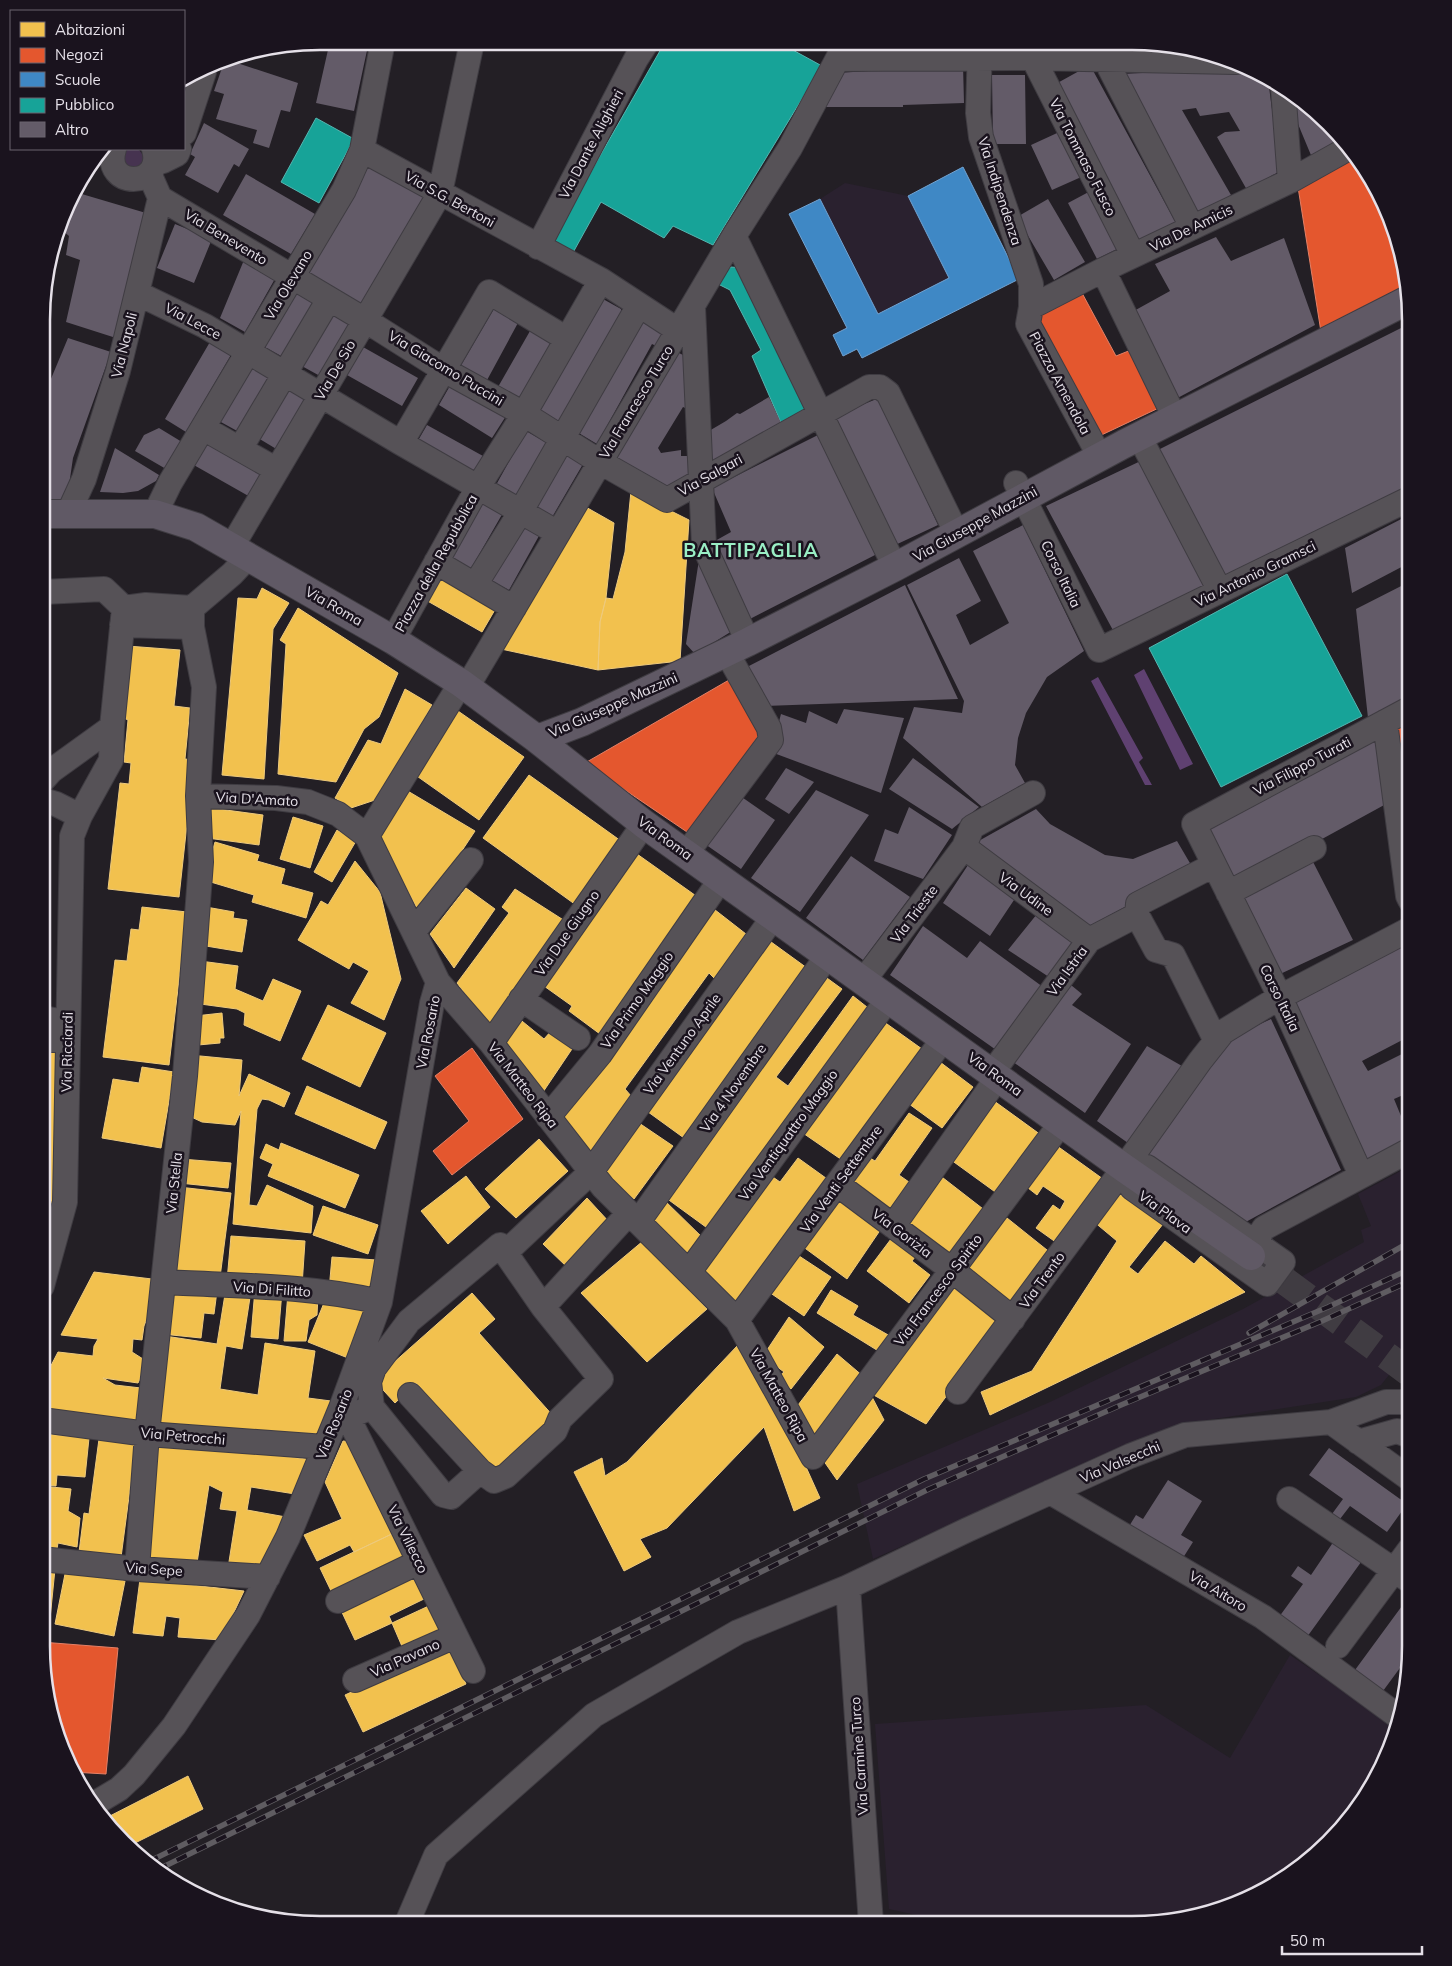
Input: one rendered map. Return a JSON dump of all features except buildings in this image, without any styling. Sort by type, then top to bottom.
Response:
[{"type":"main road","name":"Via Giuseppe Mazzini","points":[[537,739],[582,722],[896,567],[957,534],[1020,490],[1100,457],[1401,304]]},
{"type":"main road","name":"Via Roma","points":[[56,514],[155,514],[196,527],[237,559],[393,640],[464,685],[537,739],[644,824],[1124,1168],[1253,1249]]},
{"type":"street","name":"Via Olevano","points":[[155,514],[170,482],[344,190],[362,150],[381,50]]},
{"type":"street","name":"Via De Sio","points":[[192,617],[237,559],[277,470],[440,193],[470,50]]},
{"type":"street","name":"Via Dante Alighieri","points":[[538,248],[639,50]]},
{"type":"street","points":[[842,51],[980,50],[1033,58],[1080,51],[1105,59],[1168,52]]},
{"type":"street","name":"Via Indipendenza","points":[[980,50],[978,113],[980,137],[1032,284],[1031,306]]},
{"type":"street","name":"Via Francesco Turco","points":[[464,685],[493,652],[514,608],[558,532],[734,236],[807,118],[842,51]]},
{"type":"street","name":"Via Tommaso Fusco","points":[[1033,58],[1133,255]]},
{"type":"street","points":[[1105,59],[1192,227]]},
{"type":"street","points":[[185,130],[202,77]]},
{"type":"street","points":[[1284,97],[1290,181]]},
{"type":"street","points":[[153,161],[163,161],[177,154],[179,150]]},
{"type":"street","name":"Via S.G. Bertoni","points":[[362,150],[538,248],[600,280],[679,331]]},
{"type":"street","name":"Via De Amicis","points":[[1031,306],[1133,255],[1290,181],[1343,152]]},
{"type":"street","points":[[108,153],[115,169],[124,177],[139,179],[153,161]]},
{"type":"street","points":[[153,161],[160,198]]},
{"type":"street","name":"Via Benevento","points":[[160,198],[292,277]]},
{"type":"street","name":"Via Napoli","points":[[56,514],[84,479],[118,371],[160,198]]},
{"type":"street","points":[[734,236],[896,567]]},
{"type":"street","points":[[1103,270],[1175,418]]},
{"type":"street","name":"Via Giacomo Puccini","points":[[292,277],[444,370],[563,437],[600,462]]},
{"type":"street","points":[[558,532],[478,487],[524,414],[600,280]]},
{"type":"street","points":[[401,443],[489,292],[567,339]]},
{"type":"street","name":"Via Lecce","points":[[137,293],[185,315],[248,352]]},
{"type":"street","points":[[240,449],[329,299]]},
{"type":"street","points":[[475,585],[521,511],[639,305]]},
{"type":"street","name":"Piazza Amendola","points":[[1031,306],[1028,324],[1100,457]]},
{"type":"street","points":[[686,854],[771,740],[769,728],[737,647],[704,546],[693,307]]},
{"type":"street","points":[[248,352],[321,396]]},
{"type":"street","points":[[248,352],[321,396]]},
{"type":"street","name":"Via Salgari","points":[[600,462],[667,500],[869,387],[880,387],[888,393],[957,534]]},
{"type":"street","name":"Piazza della Repubblica","points":[[321,396],[478,487],[393,640]]},
{"type":"street","points":[[203,428],[277,470]]},
{"type":"street","points":[[1139,436],[1220,591]]},
{"type":"street","name":"Corso Italia","points":[[1020,490],[1098,650]]},
{"type":"street","name":"Via Antonio Gramsci","points":[[1098,650],[1402,502]]},
{"type":"street","points":[[436,562],[514,608]]},
{"type":"street","points":[[50,592],[104,589],[122,626],[146,605],[192,617]]},
{"type":"street","name":"Via Stella","points":[[137,1569],[146,1434],[185,1076],[201,862],[198,796],[204,687],[192,617]]},
{"type":"street","name":"Via Ricciardi","points":[[50,1244],[65,1202],[72,836],[80,816],[111,760],[112,727],[122,626]]},
{"type":"street","points":[[367,836],[464,685]]},
{"type":"street","name":"Via Filippo Turati","points":[[1194,824],[1402,713]]},
{"type":"street","points":[[1385,722],[1402,851]]},
{"type":"street","points":[[50,772],[112,727]]},
{"type":"street","name":"Via Trieste","points":[[864,980],[964,848],[972,827],[1033,793]]},
{"type":"street","name":"Via D'Amato","points":[[198,796],[276,798],[308,802],[338,814],[367,836]]},
{"type":"street","points":[[50,802],[80,816]]},
{"type":"street","name":"Via Due Giugno","points":[[490,1043],[644,824]]},
{"type":"street","name":"Corso Italia","points":[[1194,824],[1280,996],[1361,1175]]},
{"type":"street","name":"Via Matteo Ripa","points":[[367,836],[438,982],[490,1043],[603,1187],[737,1320],[813,1456]]},
{"type":"street","name":"Via Udine","points":[[964,848],[1089,940]]},
{"type":"street","points":[[1228,893],[1314,848]]},
{"type":"street","points":[[414,931],[471,860]]},
{"type":"street","points":[[1214,865],[1138,904],[1137,915],[1156,950],[1173,955],[1216,1041]]},
{"type":"street","name":"Via Primo Maggio","points":[[548,1117],[600,1054],[722,879]]},
{"type":"street","name":"Via Istria","points":[[893,1226],[1089,940],[1137,915]]},
{"type":"street","name":"Via Ventuno Aprile","points":[[506,1252],[591,1172],[774,916]]},
{"type":"street","points":[[1124,1168],[1200,1061],[1223,1032],[1280,996],[1402,933]]},
{"type":"street","name":"Via 4 Novembre","points":[[543,1307],[634,1218],[828,955]]},
{"type":"street","name":"Via Rosario","points":[[99,1801],[119,1789],[134,1775],[174,1726],[248,1615],[288,1537],[325,1447],[345,1413],[380,1302],[431,1012],[438,982]]},
{"type":"street","name":"Via Ventiquattro Maggio","points":[[689,1272],[889,998]]},
{"type":"street","points":[[522,999],[578,1038]]},
{"type":"street","points":[[50,1022],[67,1031]]},
{"type":"street","points":[[50,1037],[67,1031]]},
{"type":"street","name":"Via Venti Settembre","points":[[737,1320],[944,1038]]},
{"type":"street","name":"Via Francesco Spirito","points":[[813,1456],[1062,1122]]},
{"type":"street","points":[[1253,1249],[1264,1228],[1402,1154]]},
{"type":"street","name":"Via Trento","points":[[958,1392],[1124,1168]]},
{"type":"street","name":"Via Gorizia","points":[[837,1184],[952,1270],[1013,1320]]},
{"type":"street","points":[[410,1395],[480,1471],[494,1481],[506,1476],[555,1431],[560,1419],[602,1379],[543,1307],[500,1245],[410,1321],[374,1368],[369,1382],[372,1408],[443,1495],[451,1497],[480,1471]]},
{"type":"street","name":"Via Di Filitto","points":[[164,1282],[282,1288],[353,1295],[380,1302]]},
{"type":"street","name":"Via Valsecchi","points":[[410,1916],[436,1855],[594,1715],[738,1632],[848,1587],[1130,1456],[1186,1435],[1331,1422],[1386,1402],[1402,1402]]},
{"type":"street","points":[[345,1413],[372,1408]]},
{"type":"street","name":"Via Villecco","points":[[345,1413],[473,1671]]},
{"type":"street","name":"Via Petrocchi","points":[[50,1421],[146,1434],[325,1447]]},
{"type":"street","points":[[1331,1422],[1402,1473]]},
{"type":"street","points":[[1358,1442],[1397,1431],[1402,1433]]},
{"type":"street","name":"Via Aitoro","points":[[1050,1492],[1263,1618],[1394,1713]]},
{"type":"street","points":[[1289,1499],[1402,1575],[1338,1646]]},
{"type":"street","name":"Via Sepe","points":[[50,1560],[137,1569],[268,1577]]},
{"type":"street","points":[[338,1601],[419,1562]]},
{"type":"street","name":"Via Carmine Turco","points":[[848,1587],[870,1916]]},
{"type":"street","name":"Via Pavano","points":[[355,1680],[455,1636]]},
{"type":"shaded area","points":[[128,150],[138,150],[142,154],[142,162],[137,167],[129,167],[124,162],[124,154]]},
{"type":"shaded area","points":[[963,167],[1019,279],[862,358],[857,349],[843,356],[833,335],[846,327],[789,214],[820,199],[845,183],[908,196]]},
{"type":"shaded area","points":[[1144,669],[1193,764],[1180,770],[1134,675]]},
{"type":"shaded area","points":[[1098,677],[1143,758],[1139,762],[1152,785],[1145,785],[1091,681]]},
{"type":"shaded area","points":[[1402,1170],[1402,1359],[1381,1385],[1356,1397],[1182,1424],[1138,1441],[873,1559],[857,1484],[1050,1402],[1243,1309],[1364,1242],[1361,1230],[1371,1226],[1358,1194]]},
{"type":"shaded area","points":[[1290,1655],[1391,1724],[1366,1781],[1346,1810],[1323,1837],[1296,1860],[1267,1880],[1219,1902],[1167,1914],[1132,1916],[921,1916],[889,1909],[875,1724],[1146,1705],[1230,1758]]},
{"type":"tunnel","points":[[1251,1256],[1402,1367]]},
{"type":"railway","points":[[1249,1333],[1402,1247]]},
{"type":"railway","points":[[154,1859],[924,1479],[1328,1307],[1402,1273]]},
{"type":"railway","points":[[165,1866],[929,1489],[1121,1405],[1322,1321],[1402,1285]]},
{"type":"district","name":"BATTIPAGLIA","points":[[751,550]]}]
